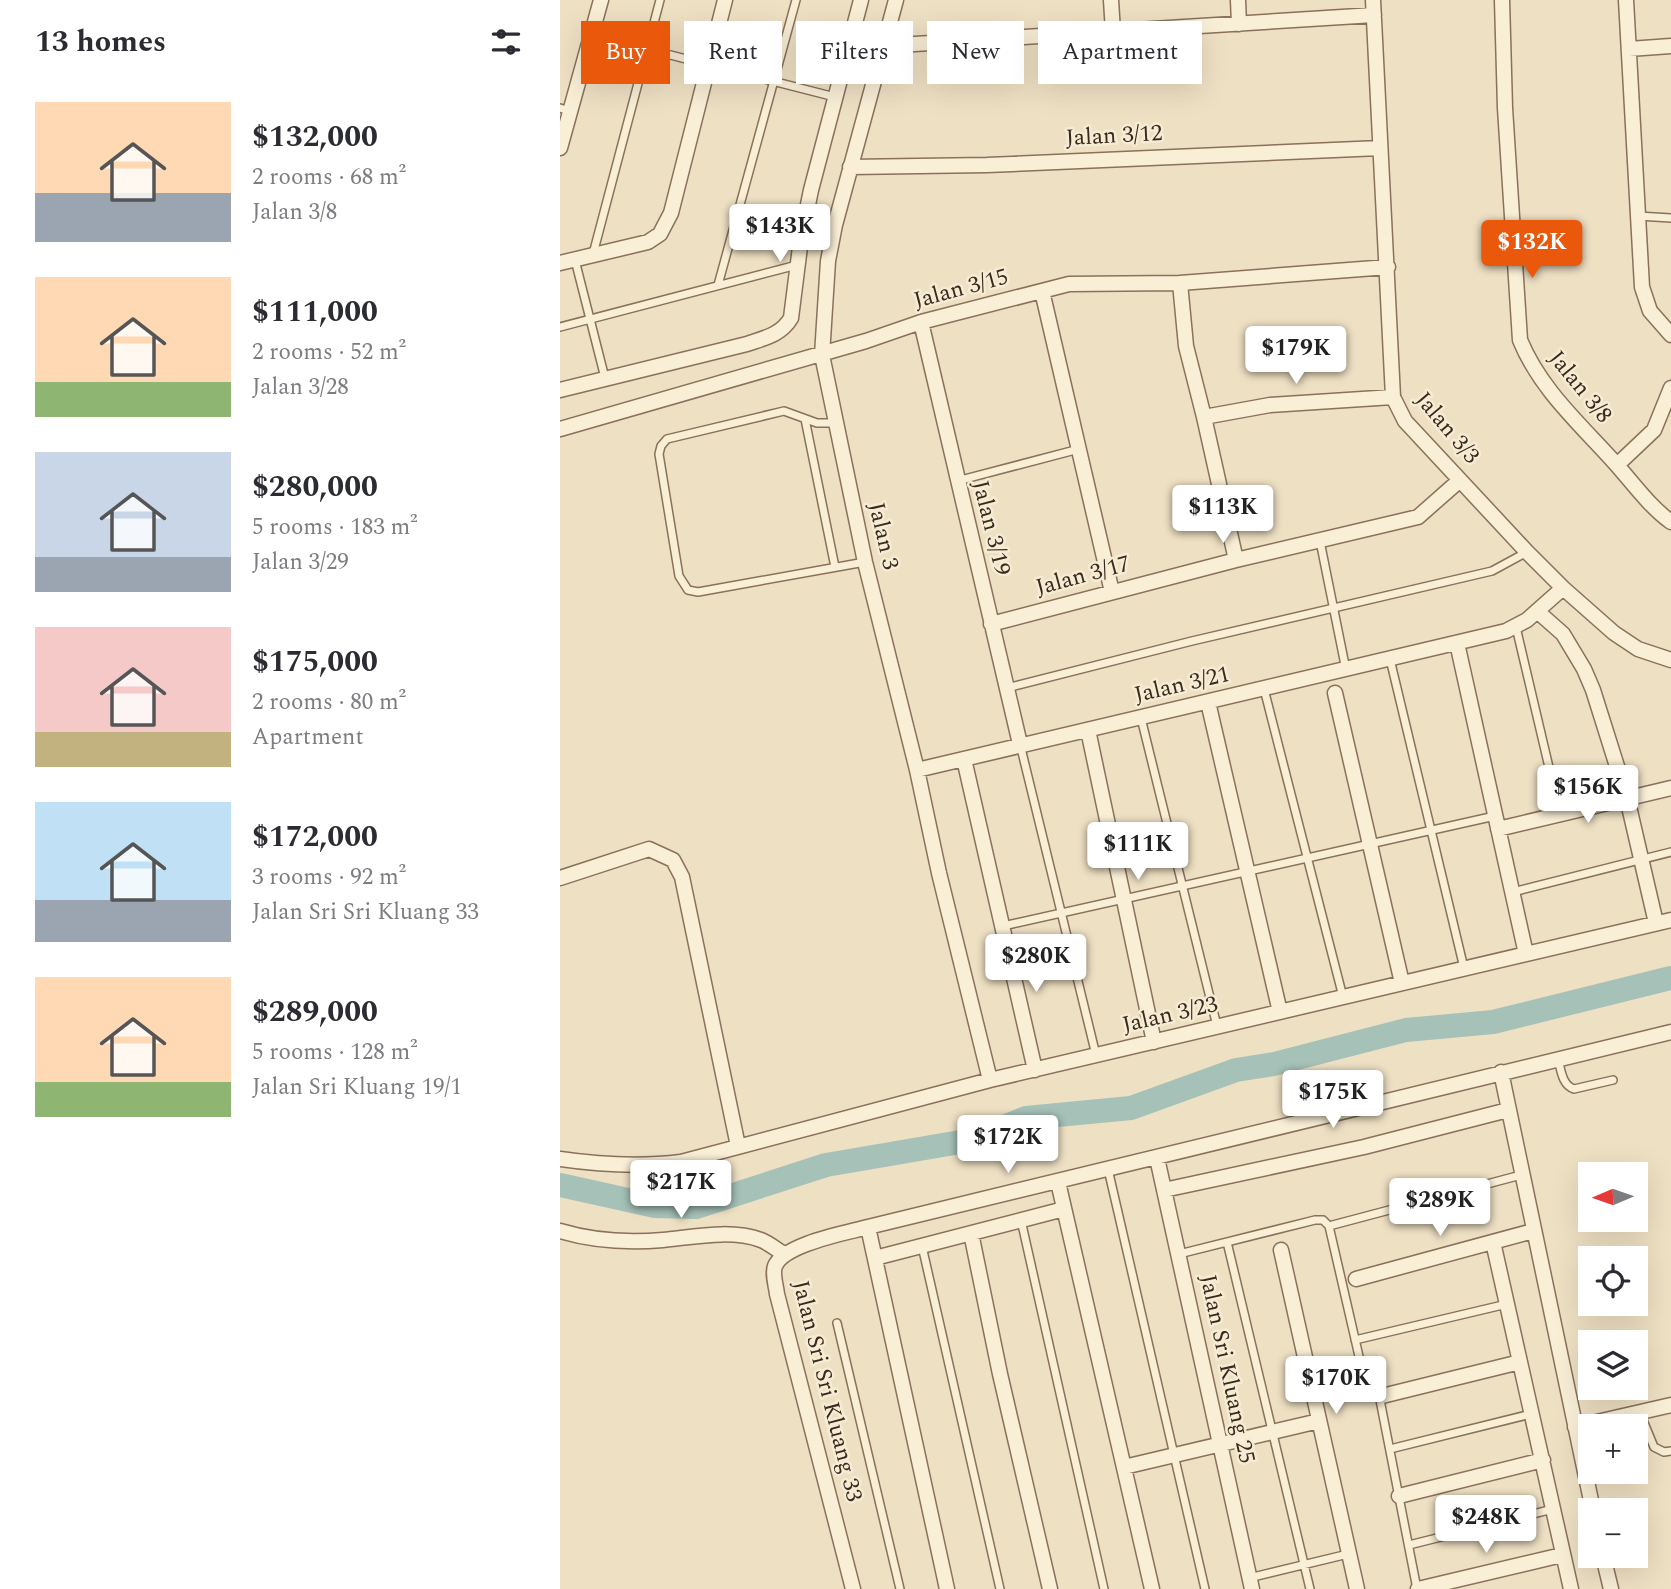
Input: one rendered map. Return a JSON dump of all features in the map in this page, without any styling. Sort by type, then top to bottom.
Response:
[{"type":"street","points":[[595,21],[601,0]]},
{"type":"street","points":[[720,21],[725,0]]},
{"type":"street","points":[[560,390],[747,344],[785,328],[791,318],[811,190],[861,0]]},
{"type":"street","name":"Jalan 3","points":[[890,21],[896,0]]},
{"type":"street","points":[[1111,0],[1112,21]]},
{"type":"street","points":[[1238,0],[1239,24]]},
{"type":"street","name":"Jalan 3/8","points":[[1502,0],[1505,108],[1520,340],[1529,362],[1551,393],[1648,501],[1671,522]]},
{"type":"street","points":[[1626,0],[1644,298],[1650,311],[1671,335]]},
{"type":"street","points":[[1202,26],[1373,8]]},
{"type":"street","name":"Jalan 3/3","points":[[1373,8],[1393,397],[1405,421],[1563,587],[1615,633],[1638,649],[1671,660]]},
{"type":"street","points":[[913,44],[1038,37]]},
{"type":"street","points":[[1629,49],[1671,46]]},
{"type":"street","points":[[560,148],[565,110],[581,64]]},
{"type":"street","points":[[567,261],[648,242],[660,234],[670,213],[703,84]]},
{"type":"street","name":"Jalan 3","points":[[873,84],[828,261],[821,355],[865,562],[990,1080]]},
{"type":"street","name":"Jalan 3/12","points":[[850,167],[987,165],[1380,148]]},
{"type":"street","name":"Jalan 3/15","points":[[560,429],[821,355],[921,322],[1069,284],[1180,283],[1388,267]]},
{"type":"street","points":[[1180,283],[1186,346],[1236,560]]},
{"type":"street","points":[[1042,291],[1112,592]]},
{"type":"street","name":"Jalan 3/19","points":[[921,322],[1020,744]]},
{"type":"street","points":[[1617,465],[1654,430],[1671,388]]},
{"type":"street","points":[[1204,417],[1270,405],[1393,397]]},
{"type":"street","name":"Jalan 3/17","points":[[991,624],[1236,560],[1418,517],[1460,480]]},
{"type":"street","points":[[1516,627],[1563,587]]},
{"type":"street","points":[[1537,611],[1563,634],[1593,690],[1627,798],[1640,859],[1664,921]]},
{"type":"street","name":"Jalan 3/21","points":[[917,770],[1020,744],[1346,671],[1516,627]]},
{"type":"street","points":[[1457,643],[1526,954]]},
{"type":"street","points":[[1335,694],[1402,983]]},
{"type":"street","points":[[1208,702],[1280,1012]]},
{"type":"street","points":[[1088,730],[1154,1042]]},
{"type":"street","points":[[964,759],[1035,1070]]},
{"type":"street","points":[[1496,822],[1560,814],[1671,788]]},
{"type":"street","points":[[560,878],[649,849],[673,860],[682,877],[738,1146]]},
{"type":"street","name":"Jalan 3/23","points":[[560,1159],[612,1165],[681,1162],[990,1080],[1664,921]]},
{"type":"street","name":"Jalan Sri Sri Kluang 33","points":[[853,1589],[778,1294],[774,1273],[784,1254],[798,1247],[868,1227],[1671,1032]]},
{"type":"street","points":[[1501,1072],[1590,1498]]},
{"type":"street","points":[[1164,1190],[1364,1147],[1508,1110]]},
{"type":"street","name":"Jalan Sri Kluang 25","points":[[1157,1158],[1250,1584]]},
{"type":"street","points":[[1058,1182],[1152,1589]]},
{"type":"street","points":[[874,1258],[1064,1209]]},
{"type":"street","points":[[868,1227],[947,1589]]},
{"type":"street","points":[[560,1230],[583,1238],[631,1242],[696,1236],[745,1236],[763,1241],[784,1254]]},
{"type":"street","points":[[1356,1279],[1533,1231]]},
{"type":"street","points":[[971,1233],[1000,1374],[1050,1589]]},
{"type":"street","points":[[1493,1242],[1571,1589]]},
{"type":"street","points":[[1281,1250],[1357,1589]]},
{"type":"street","points":[[1382,1396],[1520,1362]]},
{"type":"street","points":[[1575,1427],[1671,1405]]},
{"type":"street","points":[[1124,1467],[1319,1421]]},
{"type":"street","points":[[1399,1496],[1542,1460]]},
{"type":"street","points":[[1418,1589],[1562,1555]]},
{"type":"street","points":[[1606,1568],[1611,1589]]},
{"type":"lane","points":[[654,21],[660,0]]},
{"type":"lane","points":[[782,52],[796,0]]},
{"type":"lane","points":[[593,255],[637,84]]},
{"type":"lane","points":[[719,285],[773,84]]},
{"type":"lane","points":[[782,84],[835,97]]},
{"type":"lane","points":[[1637,216],[1671,218]]},
{"type":"lane","points":[[567,261],[590,319],[606,378]]},
{"type":"lane","points":[[560,327],[798,265]]},
{"type":"lane","points":[[835,423],[817,423],[784,411],[667,439],[659,454],[679,576],[688,590],[698,592],[865,562]]},
{"type":"lane","points":[[805,419],[835,567]]},
{"type":"lane","points":[[957,481],[1079,449]]},
{"type":"lane","points":[[1320,541],[1346,671]]},
{"type":"lane","points":[[1006,688],[1492,571],[1527,552]]},
{"type":"lane","points":[[1516,627],[1560,814]]},
{"type":"lane","points":[[1390,659],[1464,968]]},
{"type":"lane","points":[[1264,689],[1343,997]]},
{"type":"lane","points":[[1141,718],[1217,1027]]},
{"type":"lane","points":[[1020,744],[1096,1056]]},
{"type":"lane","points":[[1003,926],[1433,830],[1496,822]]},
{"type":"lane","points":[[1512,892],[1671,852]]},
{"type":"lane","points":[[1558,1058],[1564,1082],[1568,1087],[1574,1089],[1613,1080]]},
{"type":"lane","points":[[1108,1169],[1205,1589]]},
{"type":"lane","points":[[1329,1226],[1521,1175]]},
{"type":"lane","points":[[1021,1220],[1104,1589]]},
{"type":"lane","points":[[1179,1254],[1315,1220],[1322,1220],[1329,1226],[1364,1378],[1362,1385],[1355,1389],[1314,1396]]},
{"type":"lane","points":[[1227,1242],[1310,1589]]},
{"type":"lane","points":[[922,1246],[1000,1589]]},
{"type":"lane","points":[[1355,1340],[1507,1304]]},
{"type":"lane","points":[[837,1323],[900,1589]]},
{"type":"lane","points":[[1382,1396],[1380,1401],[1418,1589]]},
{"type":"lane","points":[[1640,1412],[1654,1447],[1664,1452],[1671,1451]]},
{"type":"lane","points":[[1390,1449],[1532,1414]]},
{"type":"lane","points":[[1409,1545],[1553,1509]]},
{"type":"lane","points":[[1250,1584],[1304,1565],[1349,1554]]},
{"type":"waterway","points":[[560,1185],[655,1206],[696,1207],[826,1165],[972,1140],[1026,1118],[1131,1108],[1236,1070],[1274,1064],[1406,1030],[1493,1022],[1671,978]]}]
